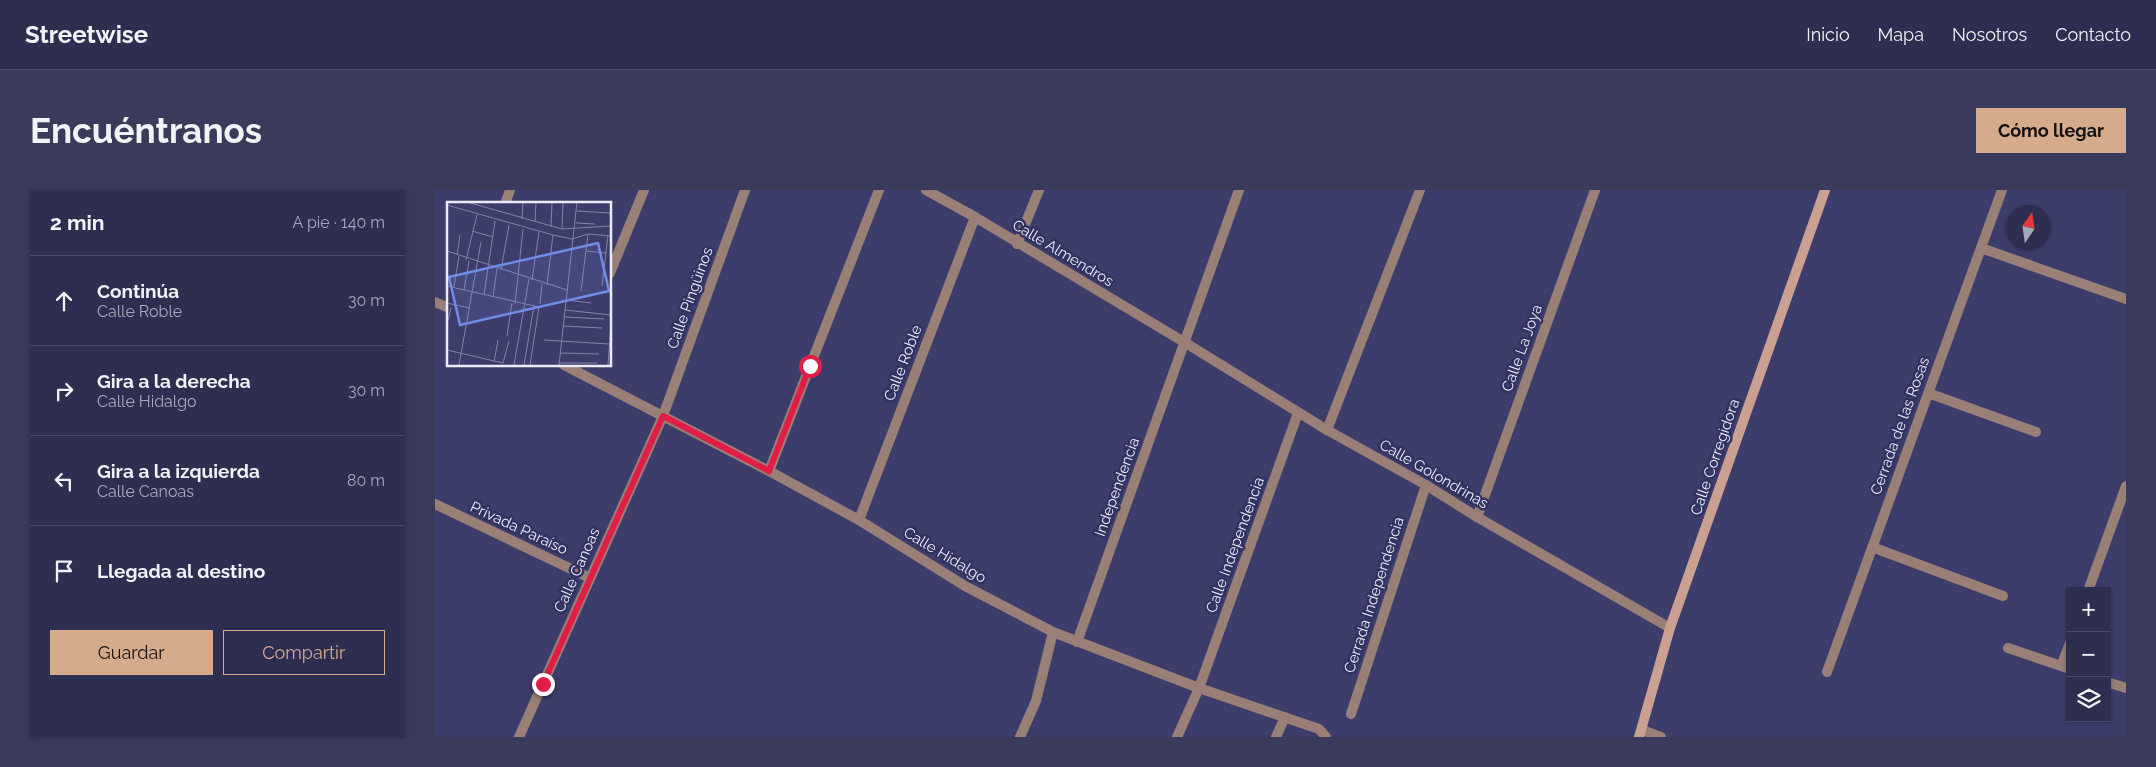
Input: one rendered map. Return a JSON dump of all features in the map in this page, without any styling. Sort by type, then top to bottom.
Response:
[{"type":"main road","name":"Calle Corregidora","points":[[1641,733],[1670,628],[1825,190]]},
{"type":"street","points":[[506,202],[510,190]]},
{"type":"street","points":[[611,270],[644,190]]},
{"type":"street","name":"Calle Pingüinos","points":[[663,416],[745,190]]},
{"type":"street","points":[[769,471],[879,190]]},
{"type":"street","name":"Calle Almendros","points":[[926,190],[975,217],[1017,244],[1184,342]]},
{"type":"street","points":[[1017,244],[1039,190]]},
{"type":"street","points":[[1184,342],[1239,190]]},
{"type":"street","points":[[1327,430],[1420,190]]},
{"type":"street","name":"Calle La Joya","points":[[1477,517],[1595,190]]},
{"type":"street","name":"Cerrada de las Rosas","points":[[1827,672],[2002,190]]},
{"type":"street","name":"Calle Roble","points":[[859,520],[975,217]]},
{"type":"street","points":[[1981,248],[2126,299]]},
{"type":"street","points":[[435,302],[447,307]]},
{"type":"street","name":"Calle Golondrinas","points":[[1184,342],[1298,413],[1426,485],[1477,517],[1670,628]]},
{"type":"street","name":"Independencia","points":[[1077,642],[1184,342]]},
{"type":"street","name":"Calle Hidalgo","points":[[569,366],[859,520],[965,586],[1053,632],[1199,688],[1319,729],[1325,737]]},
{"type":"street","points":[[1928,393],[2036,432]]},
{"type":"street","name":"Calle Independencia","points":[[1177,737],[1199,688],[1298,413]]},
{"type":"street","name":"Calle Canoas","points":[[519,737],[663,416]]},
{"type":"street","name":"Cerrada Independencia","points":[[1351,714],[1426,485]]},
{"type":"street","points":[[2089,587],[2126,486]]},
{"type":"street","name":"Privada Paraíso","points":[[435,504],[590,578]]},
{"type":"street","points":[[1872,547],[2003,596]]},
{"type":"street","points":[[1020,737],[1037,701],[1053,632]]},
{"type":"street","points":[[2008,648],[2066,668]]},
{"type":"street","points":[[2111,683],[2126,688]]},
{"type":"street","points":[[1276,737],[1285,717]]},
{"type":"street","points":[[1641,733],[1661,737]]},
{"type":"route","points":[[543,684],[663,416],[769,471],[810,366]]}]
